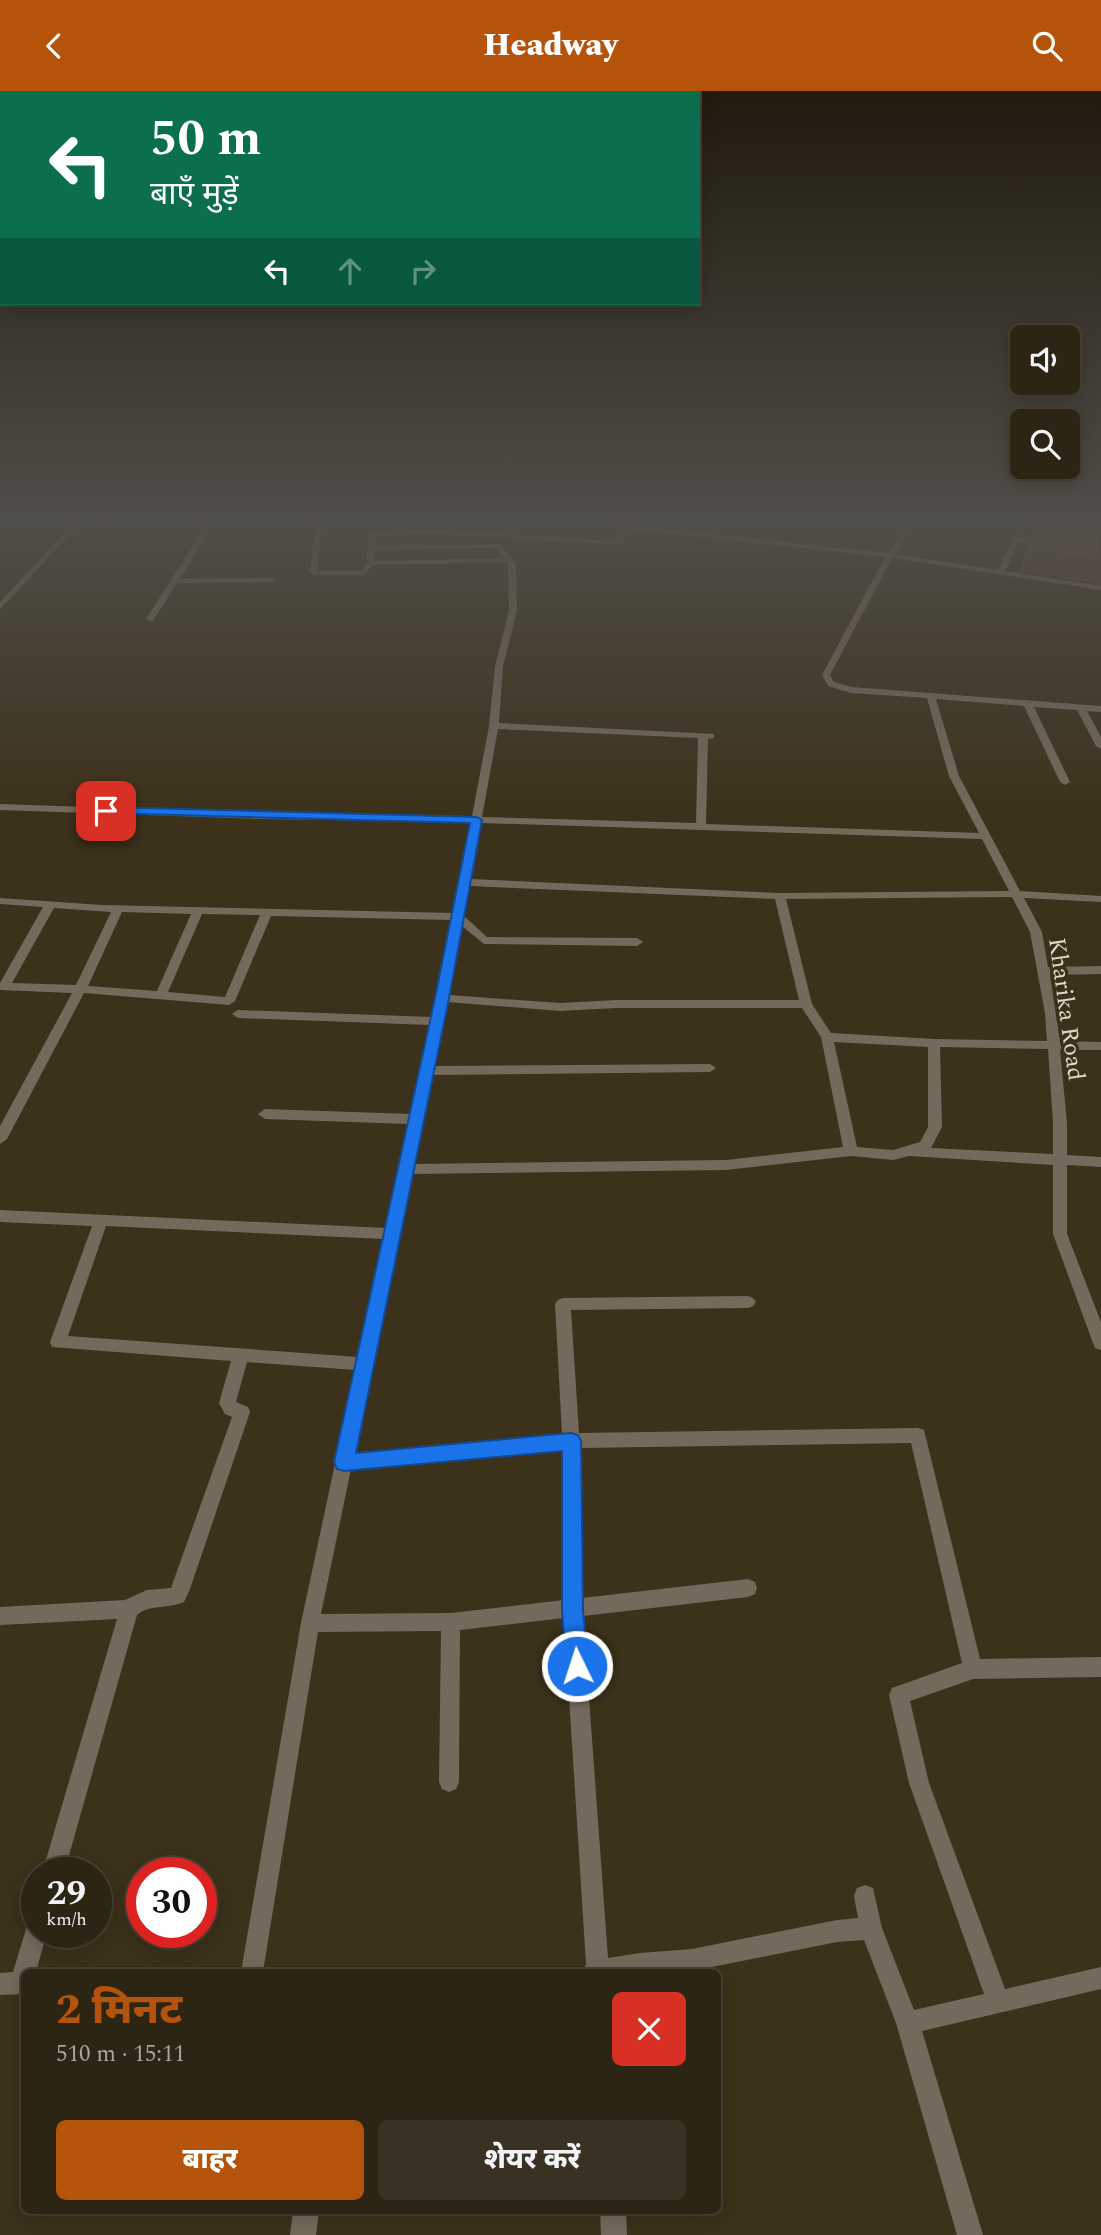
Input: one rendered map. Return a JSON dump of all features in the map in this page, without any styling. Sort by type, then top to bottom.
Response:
[{"type":"street","points":[[252,1969],[310,1623],[442,998],[494,726],[499,666],[512,616]]},
{"type":"street","points":[[857,616],[826,675],[831,684],[851,690],[1101,709]]},
{"type":"street","name":"Kharika Road","points":[[932,697],[954,776],[1037,932],[1053,1045],[1060,1161],[1060,1234],[1101,1343]]},
{"type":"street","points":[[1028,704],[1065,782]]},
{"type":"street","points":[[1081,708],[1101,746]]},
{"type":"street","points":[[494,726],[707,736],[701,828]]},
{"type":"street","points":[[0,807],[986,836]]},
{"type":"street","points":[[464,882],[780,896],[1016,894],[1101,899]]},
{"type":"street","points":[[780,896],[806,1004],[827,1037],[851,1151]]},
{"type":"street","points":[[0,901],[198,911],[458,917],[484,940],[637,942]]},
{"type":"street","points":[[50,905],[2,987],[80,989],[229,1001],[267,912]]},
{"type":"street","points":[[0,1139],[80,989],[118,908]]},
{"type":"street","points":[[161,996],[198,911]]},
{"type":"street","points":[[1043,971],[1101,970]]},
{"type":"street","points":[[442,998],[560,1007],[617,1004],[806,1004]]},
{"type":"street","points":[[238,1014],[437,1021]]},
{"type":"street","points":[[827,1037],[1101,1046]]},
{"type":"street","points":[[406,1169],[726,1165],[851,1151],[893,1155],[925,1146],[935,1127],[934,1042]]},
{"type":"street","points":[[426,1071],[710,1068]]},
{"type":"street","points":[[265,1114],[416,1119]]},
{"type":"street","points":[[909,1151],[1101,1162]]},
{"type":"street","points":[[1,1219],[392,1234]]},
{"type":"street","points":[[101,1221],[58,1342],[364,1364]]},
{"type":"street","points":[[597,1969],[573,1610],[571,1441],[563,1304],[748,1302]]},
{"type":"street","points":[[0,1616],[129,1609],[146,1597],[169,1599],[177,1596],[242,1412],[231,1409],[227,1403],[241,1355]]},
{"type":"street","points":[[344,1462],[571,1441],[918,1435],[973,1669]]},
{"type":"street","points":[[310,1623],[451,1622],[748,1588]]},
{"type":"street","points":[[58,1857],[129,1609]]},
{"type":"street","points":[[449,1782],[451,1622]]},
{"type":"street","points":[[998,2002],[919,1783],[899,1695],[973,1669],[1101,1667]]},
{"type":"street","points":[[865,1896],[871,1928],[908,2023],[970,2235]]},
{"type":"street","points":[[613,1969],[692,1960],[837,1931],[871,1928]]},
{"type":"street","points":[[15,1984],[29,1948]]},
{"type":"street","points":[[908,2023],[1101,1978]]},
{"type":"street","points":[[303,2235],[306,2214]]},
{"type":"street","points":[[613,2214],[614,2235]]},
{"type":"route","points":[[106,811],[477,820],[344,1462],[571,1441],[573,1610],[577,1666]]}]
